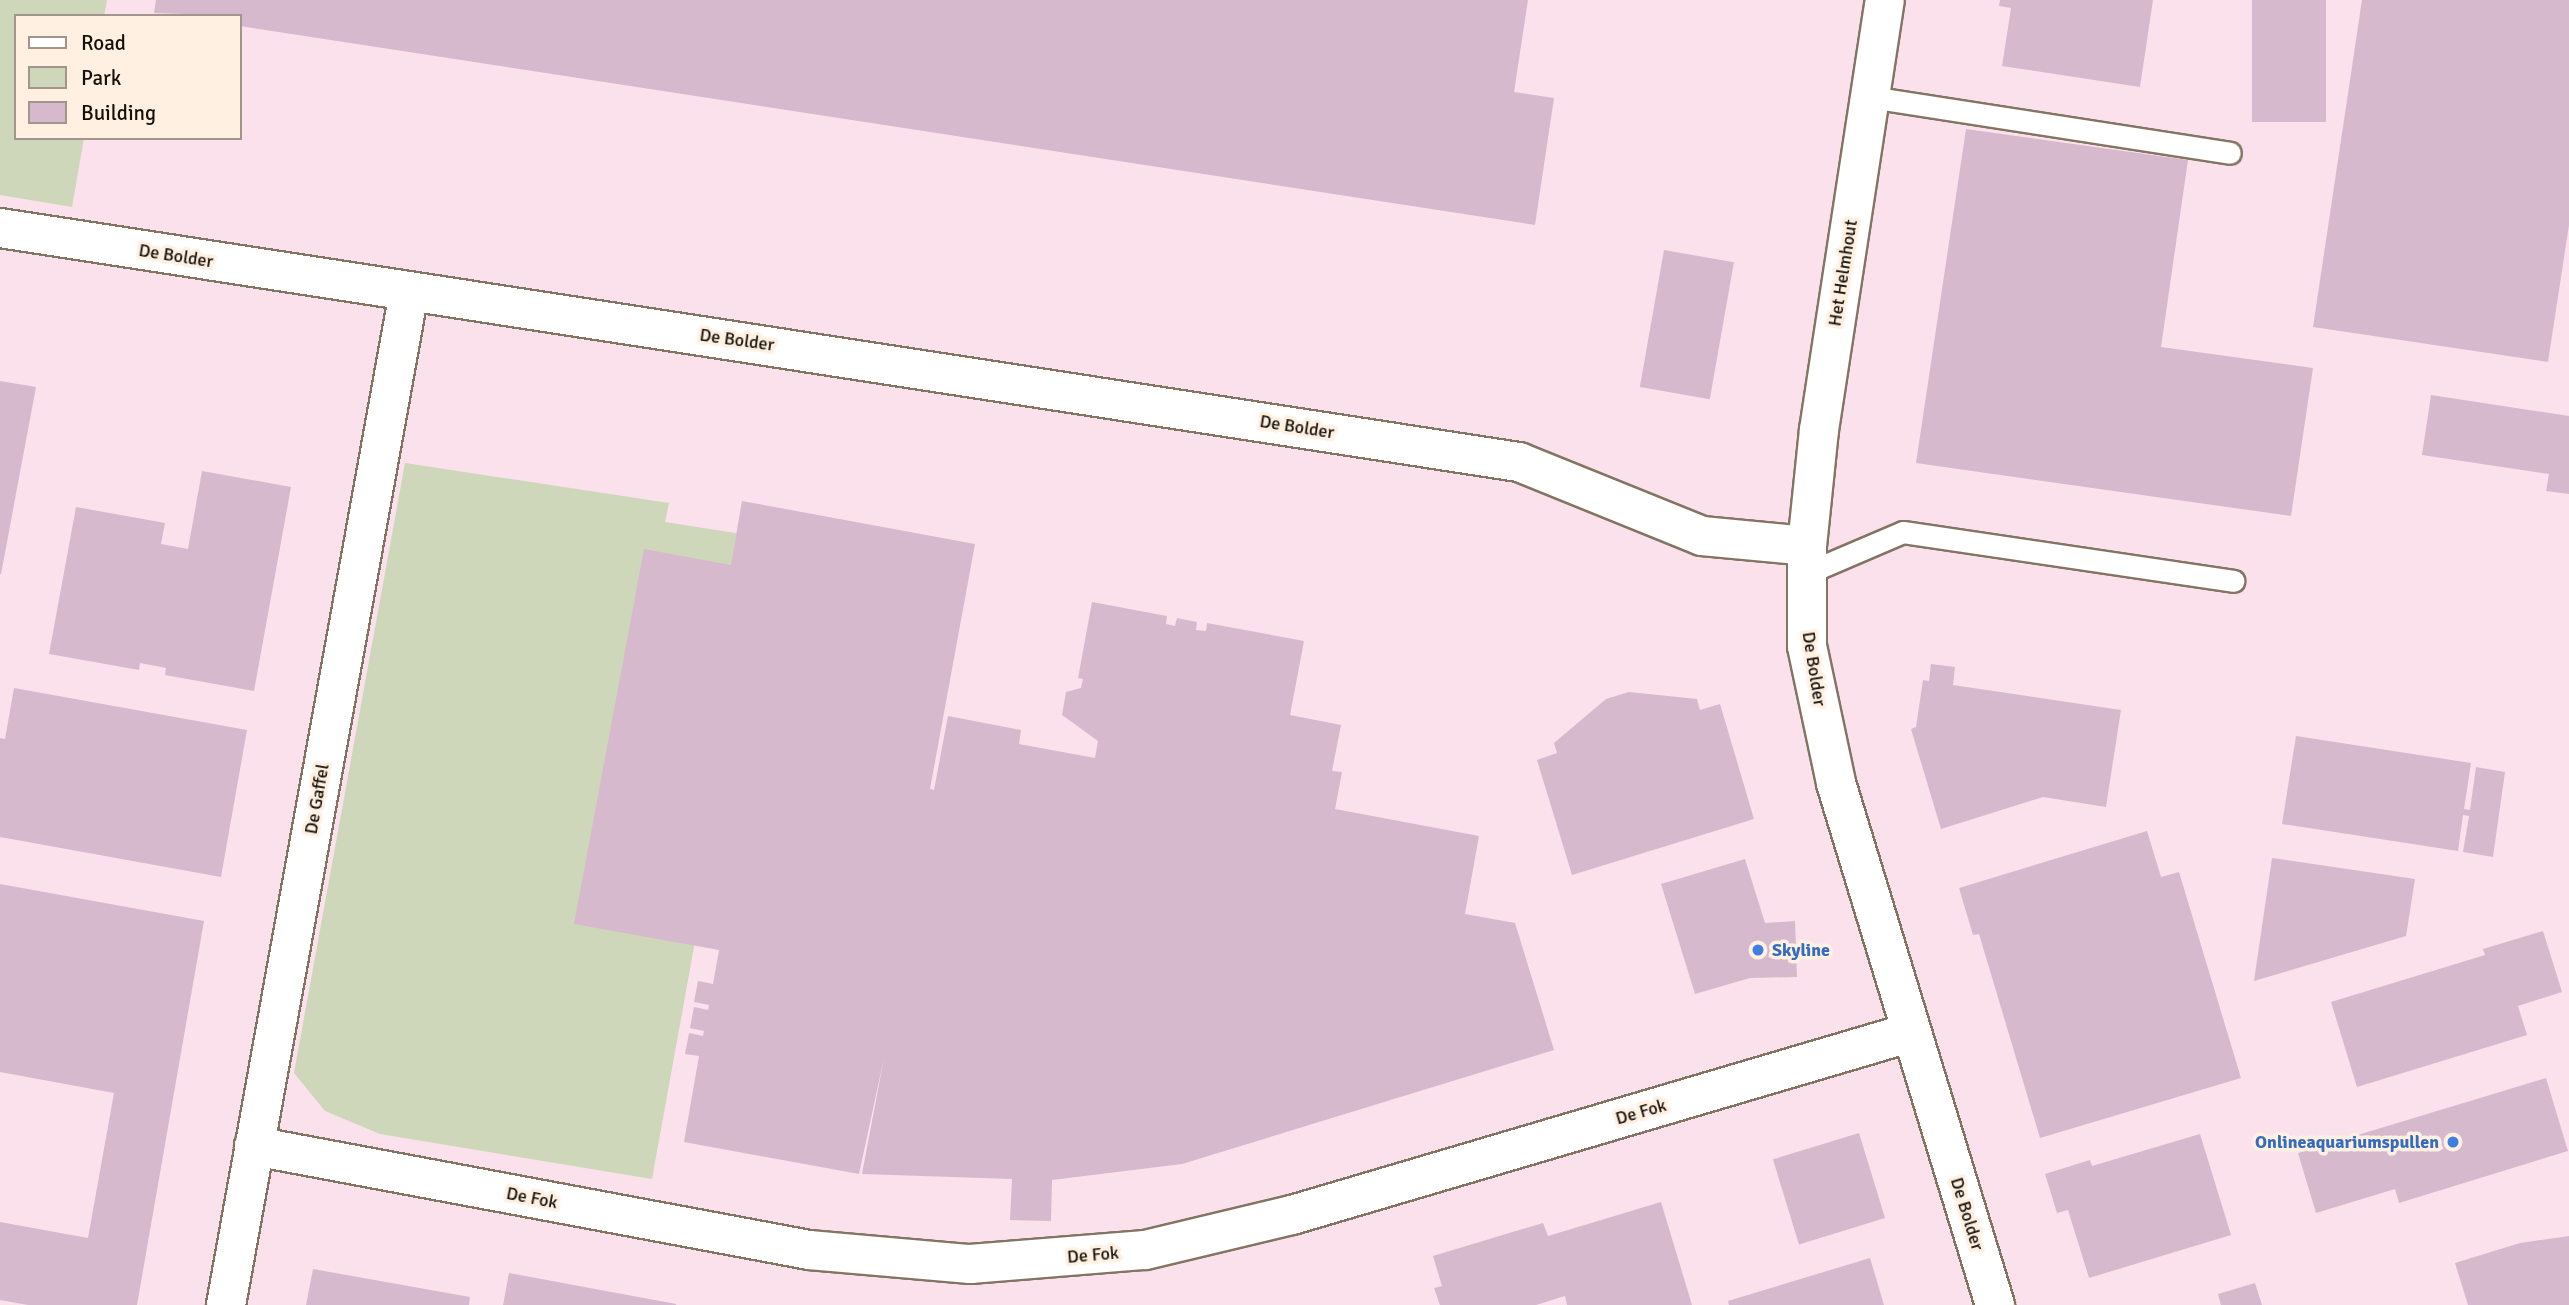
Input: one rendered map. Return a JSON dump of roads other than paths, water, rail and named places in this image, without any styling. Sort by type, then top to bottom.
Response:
[{"type":"street","name":"Het Helmhout","points":[[1807,560],[1819,430],[1885,0]]},
{"type":"street","name":"De Bolder","points":[[0,228],[409,292],[994,378],[1519,462],[1702,536],[1807,560],[1807,646],[1836,783],[1995,1305]]},
{"type":"street","name":"De Gaffel","points":[[226,1305],[409,292]]},
{"type":"street","name":"De Fok","points":[[254,1146],[809,1250],[970,1264],[1145,1250],[1292,1215],[1912,1032]]},
{"type":"lane","points":[[1870,97],[2230,153]]},
{"type":"lane","points":[[1807,560],[1903,532],[2233,581]]},
{"type":"place","name":"Skyline","points":[[1758,950]]},
{"type":"place","name":"Onlineaquariumspullen","points":[[2453,1142]]}]
